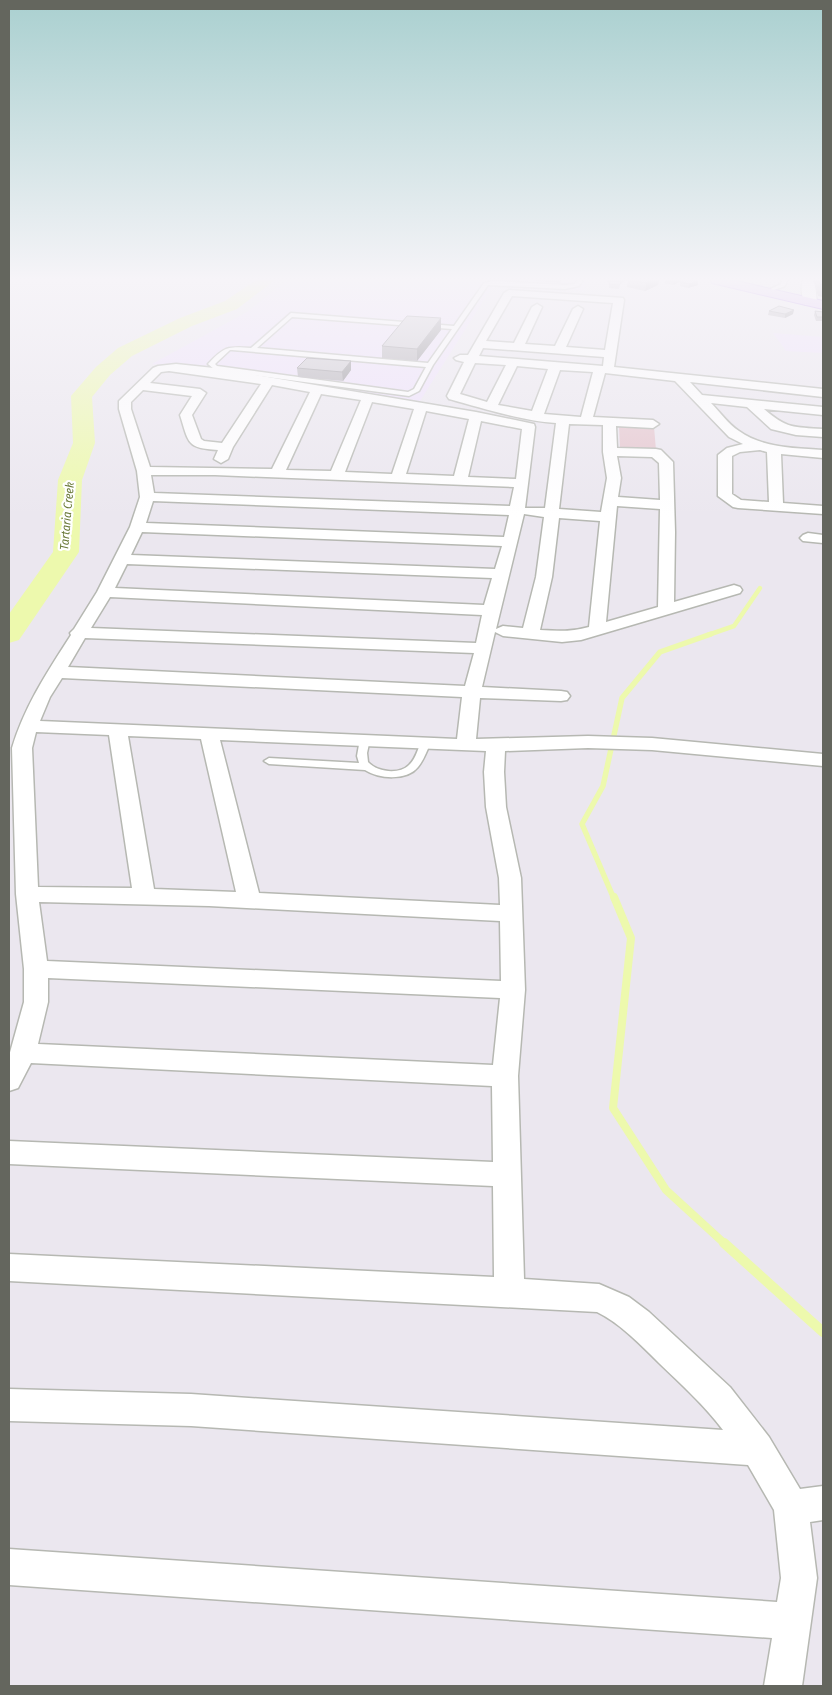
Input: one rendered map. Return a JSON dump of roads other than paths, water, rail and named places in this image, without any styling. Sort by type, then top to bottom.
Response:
[{"type":"street","points":[[472,359],[454,396],[491,407],[563,420],[653,424]]},
{"type":"street","points":[[473,359],[604,370],[823,393]]},
{"type":"street","points":[[586,421],[607,359]]},
{"type":"street","points":[[491,407],[513,362]]},
{"type":"street","points":[[536,416],[555,366]]},
{"type":"street","points":[[9,1081],[23,1053],[36,1002],[36,969],[28,894],[22,748],[28,726],[55,672],[104,592],[137,526],[148,497],[144,471],[124,409],[125,401],[157,370],[165,368],[269,381],[476,416],[529,427],[522,483],[523,511],[511,542],[492,610],[472,692],[466,744]]},
{"type":"street","points":[[680,379],[734,434],[758,446],[774,450],[823,454]]},
{"type":"street","points":[[216,471],[226,447],[269,381]]},
{"type":"street","points":[[142,386],[200,393],[186,416],[195,441],[202,445],[226,447]]},
{"type":"street","points":[[276,474],[316,389]]},
{"type":"street","points":[[336,476],[368,398]]},
{"type":"street","points":[[697,398],[823,411]]},
{"type":"street","points":[[750,403],[776,426],[796,431],[823,433]]},
{"type":"street","points":[[398,478],[421,407]]},
{"type":"street","points":[[460,480],[476,416]]},
{"type":"street","points":[[530,634],[544,577],[563,420]]},
{"type":"street","points":[[597,631],[608,517],[612,501],[614,478],[610,452],[609,422]]},
{"type":"street","points":[[758,446],[741,448],[728,452],[725,455],[725,496],[738,504],[823,510]]},
{"type":"street","points":[[774,450],[776,507]]},
{"type":"street","points":[[610,452],[656,453],[666,462],[668,480],[666,505],[668,532],[666,611]]},
{"type":"street","points":[[144,471],[216,471],[522,483]]},
{"type":"street","points":[[148,497],[523,511],[608,517]]},
{"type":"street","points":[[612,501],[666,505]]},
{"type":"street","points":[[137,526],[511,542]]},
{"type":"street","points":[[122,558],[502,574]]},
{"type":"street","points":[[503,631],[571,637],[734,590]]},
{"type":"street","points":[[104,592],[492,610]]},
{"type":"street","points":[[78,633],[484,648]]},
{"type":"street","points":[[55,672],[562,696]]},
{"type":"street","points":[[28,726],[496,746],[588,742],[652,744],[823,760]]},
{"type":"street","points":[[118,731],[144,895]]},
{"type":"street","points":[[209,734],[249,899]]},
{"type":"street","points":[[496,746],[494,772],[496,807],[510,878],[513,990],[505,1076],[509,1292]]},
{"type":"street","points":[[28,894],[144,895],[249,899],[511,914]]},
{"type":"street","points":[[36,969],[513,990]]},
{"type":"street","points":[[23,1053],[505,1076]]},
{"type":"street","points":[[9,1153],[508,1175]]},
{"type":"street","points":[[9,1268],[509,1292],[600,1298],[618,1307],[638,1322],[719,1398],[757,1449],[777,1480],[791,1507],[800,1578],[783,1686]]},
{"type":"street","points":[[9,1405],[191,1410],[757,1449]]},
{"type":"street","points":[[791,1507],[823,1503]]},
{"type":"street","points":[[9,1567],[792,1621]]},
{"type":"lane","points":[[217,359],[211,364],[212,366],[405,394],[417,390],[434,359]]},
{"type":"lane","points":[[365,359],[430,365]]},
{"type":"lane","points":[[366,739],[362,761],[366,766],[374,771],[396,773],[407,772],[413,767],[426,742]]},
{"type":"lane","points":[[269,761],[366,766]]},
{"type":"waterway","name":"Tartaria Creek","points":[[9,634],[66,552],[70,480],[84,443],[81,396],[103,371],[117,359]]},
{"type":"waterway","points":[[708,635],[734,626],[760,588]]},
{"type":"waterway","points":[[614,899],[582,824],[603,786],[622,698],[660,652],[711,634]]},
{"type":"waterway","points":[[614,897],[631,938],[613,1108],[666,1190],[725,1244]]},
{"type":"waterway","points":[[724,1243],[823,1332]]}]
